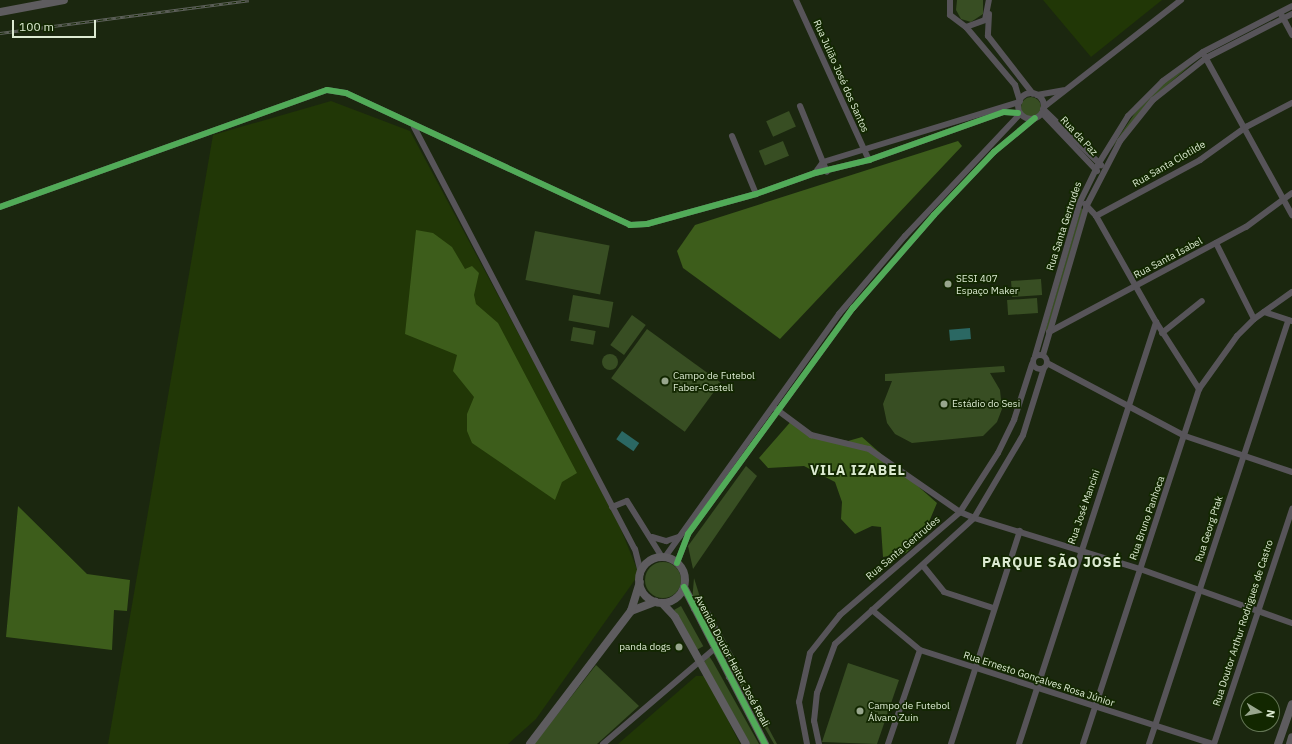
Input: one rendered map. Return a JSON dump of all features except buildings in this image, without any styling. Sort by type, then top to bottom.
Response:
[{"type":"main road","points":[[0,12],[64,0]]},
{"type":"main road","points":[[530,744],[631,610],[640,582],[641,573],[648,562],[664,557],[677,563],[684,574],[684,587],[675,598],[631,610]]},
{"type":"main road","points":[[640,582],[644,594],[658,602],[675,617],[746,744]]},
{"type":"main road","name":"Avenida Doutor Heitor José Reali","points":[[684,587],[692,608],[713,650],[765,744]]},
{"type":"main road","points":[[1278,744],[1292,704]]},
{"type":"main road","points":[[1290,744],[1292,737]]},
{"type":"street","name":"Rua Julião José dos Santos","points":[[796,0],[869,160]]},
{"type":"street","points":[[612,507],[626,500],[664,557],[848,303],[919,220],[1019,114],[1020,102],[1015,85],[966,27],[950,15],[950,0]]},
{"type":"street","name":"Rua da Paz","points":[[989,0],[988,36],[1035,94],[1043,110],[1099,166],[1100,175]]},
{"type":"street","points":[[677,563],[688,534],[776,409],[882,273],[994,152],[1070,87],[1181,0]]},
{"type":"street","name":"Rua Santa Gertrudes","points":[[807,744],[800,717],[801,688],[805,668],[818,640],[840,615],[960,512],[1001,447],[1035,356],[1080,202],[1099,166],[1140,102],[1203,52],[1292,6]]},
{"type":"street","points":[[1280,11],[1292,35]]},
{"type":"street","points":[[966,27],[980,25],[989,14]]},
{"type":"street","name":"Rua Santa Gertrudes","points":[[1099,166],[1153,100],[1206,58],[1292,14]]},
{"type":"street","points":[[1203,52],[1246,127],[1292,215]]},
{"type":"street","points":[[815,173],[823,162],[1020,102],[1035,94],[1070,87]]},
{"type":"street","points":[[0,207],[327,90],[346,93],[414,127],[630,225],[647,224],[756,194],[815,173],[827,172],[869,160],[1004,112],[1035,118]]},
{"type":"street","name":"Rua Santa Clotilde","points":[[1096,216],[1200,160],[1246,127],[1292,103]]},
{"type":"street","points":[[800,106],[827,172]]},
{"type":"street","points":[[414,127],[635,549],[641,573]]},
{"type":"street","points":[[732,136],[756,194]]},
{"type":"street","name":"Rua Santa Gertrudes","points":[[1043,355],[1087,205],[1100,175]]},
{"type":"street","name":"Rua Santa Isabel","points":[[1049,332],[1246,227],[1283,198],[1292,194]]},
{"type":"street","points":[[1080,202],[1087,205],[1096,216],[1162,333],[1199,389],[1254,319],[1292,292]]},
{"type":"street","points":[[1216,243],[1254,319]]},
{"type":"street","points":[[1162,333],[1202,301]]},
{"type":"street","points":[[1264,312],[1290,321]]},
{"type":"street","name":"Rua Georg Ptak","points":[[1149,744],[1243,456],[1290,321]]},
{"type":"street","name":"Rua José Mancini","points":[[1018,744],[1037,688],[1079,551],[1130,406],[1156,322]]},
{"type":"street","points":[[819,744],[814,721],[822,670],[835,644],[872,610],[924,567],[974,518],[1023,434],[1046,366],[1043,355],[1035,356]]},
{"type":"street","points":[[1032,364],[1036,368],[1046,366],[1130,406],[1185,436],[1292,472]]},
{"type":"street","name":"Rua Bruno Panhoca","points":[[1083,744],[1185,436],[1199,389]]},
{"type":"street","points":[[776,409],[811,436],[869,449],[960,512],[974,518],[1140,569],[1292,623]]},
{"type":"street","name":"Rua Doutor Arthur Rodrigues de Castro","points":[[1213,744],[1292,509]]},
{"type":"street","points":[[951,744],[973,669],[1020,531]]},
{"type":"street","points":[[652,537],[666,541],[678,537]]},
{"type":"street","points":[[924,567],[947,594],[993,608]]},
{"type":"street","points":[[692,608],[707,614],[734,663],[729,677]]},
{"type":"street","name":"Rua Ernesto Gonçalves Rosa Júnior","points":[[872,610],[920,650],[973,669],[1213,744]]},
{"type":"street","points":[[603,744],[713,650]]},
{"type":"street","points":[[888,744],[920,650]]},
{"type":"shaded area","points":[[957,0],[983,0],[983,14],[971,22],[961,19],[956,10]]},
{"type":"shaded area","points":[[1043,0],[1162,0],[1091,57]]},
{"type":"shaded area","points":[[1193,63],[1150,100],[1110,150],[1135,113],[1162,85]]},
{"type":"shaded area","points":[[1031,97],[1038,100],[1041,107],[1038,114],[1031,117],[1024,114],[1021,107],[1024,100]]},
{"type":"shaded area","points":[[331,101],[410,131],[614,512],[639,574],[536,719],[508,744],[108,744],[213,135]]},
{"type":"shaded area","points":[[789,111],[796,127],[773,137],[766,121]]},
{"type":"shaded area","points":[[783,141],[789,156],[765,166],[759,151]]},
{"type":"shaded area","points":[[958,141],[962,146],[780,339],[683,268],[677,251],[695,225]]},
{"type":"shaded area","points":[[1081,208],[1084,210],[1048,330],[1045,331]]},
{"type":"shaded area","points":[[416,230],[433,233],[452,247],[465,269],[472,266],[479,273],[474,295],[476,304],[498,323],[577,473],[562,482],[555,500],[472,443],[467,431],[467,414],[474,397],[453,371],[457,355],[405,334]]},
{"type":"shaded area","points":[[535,231],[610,246],[600,295],[525,280]]},
{"type":"shaded area","points":[[1041,279],[1042,295],[1012,297],[1011,281]]},
{"type":"shaded area","points":[[573,295],[613,302],[609,328],[568,321]]},
{"type":"shaded area","points":[[1037,298],[1038,313],[1008,315],[1007,300]]},
{"type":"shaded area","points":[[632,315],[646,325],[624,355],[610,345]]},
{"type":"shaded area","points":[[573,327],[596,331],[593,345],[571,341]]},
{"type":"shaded area","name":"Campo de Futebol Faber-Castell","points":[[647,329],[721,382],[685,432],[611,378]]},
{"type":"shaded area","points":[[610,354],[617,359],[618,362],[613,369],[610,370],[603,365],[602,362],[607,355]]},
{"type":"shaded area","points":[[1004,366],[1005,372],[990,373],[1000,390],[1002,409],[997,422],[983,436],[912,443],[895,434],[887,423],[883,404],[892,381],[885,381],[885,374]]},
{"type":"shaded area","points":[[793,419],[811,434],[848,441],[862,437],[937,503],[923,536],[906,553],[883,557],[881,527],[872,526],[855,534],[841,519],[842,502],[835,482],[804,466],[768,468],[759,458]]},
{"type":"shaded area","points":[[746,466],[757,476],[693,569],[688,546]]},
{"type":"shaded area","points":[[18,506],[87,574],[130,580],[127,611],[114,610],[112,650],[6,637]]},
{"type":"shaded area","points":[[663,562],[673,565],[678,570],[681,580],[678,590],[673,595],[663,598],[653,595],[648,590],[645,580],[648,570],[653,565]]},
{"type":"shaded area","points":[[694,578],[703,607],[692,602]]},
{"type":"shaded area","points":[[681,606],[703,646],[696,650],[674,610]]},
{"type":"shaded area","points":[[709,656],[759,744],[750,744],[704,662]]},
{"type":"shaded area","name":"Campo de Futebol Álvaro Zuin","points":[[848,663],[899,680],[877,744],[822,742]]},
{"type":"shaded area","points":[[596,665],[639,706],[597,744],[534,744]]},
{"type":"shaded area","points":[[739,673],[777,744],[774,744],[735,676]]},
{"type":"shaded area","points":[[696,676],[706,676],[740,744],[618,744]]},
{"type":"water","points":[[970,328],[971,339],[950,341],[949,330]]},
{"type":"water","points":[[622,431],[639,443],[633,451],[616,439]]},
{"type":"railway","points":[[0,33],[249,0]]},
{"type":"cycle path","points":[[0,207],[327,90],[346,93],[630,225],[647,224],[756,194],[815,173],[869,160],[1004,112],[1018,113]]},
{"type":"cycle path","points":[[677,563],[688,534],[853,308],[934,215],[994,152],[1035,118]]},
{"type":"cycle path","points":[[684,587],[765,744]]},
{"type":"place","name":"SESI 407 Espaço Maker","points":[[948,284]]},
{"type":"place","name":"Campo de Futebol Faber-Castell","points":[[665,381]]},
{"type":"place","name":"Estádio do Sesi","points":[[944,404]]},
{"type":"place","name":"panda dogs","points":[[679,647]]},
{"type":"place","name":"Campo de Futebol Álvaro Zuin","points":[[860,711]]},
{"type":"district","name":"VILA IZABEL","points":[[858,470]]},
{"type":"district","name":"PARQUE SÃO JOSÉ","points":[[1052,562]]}]
